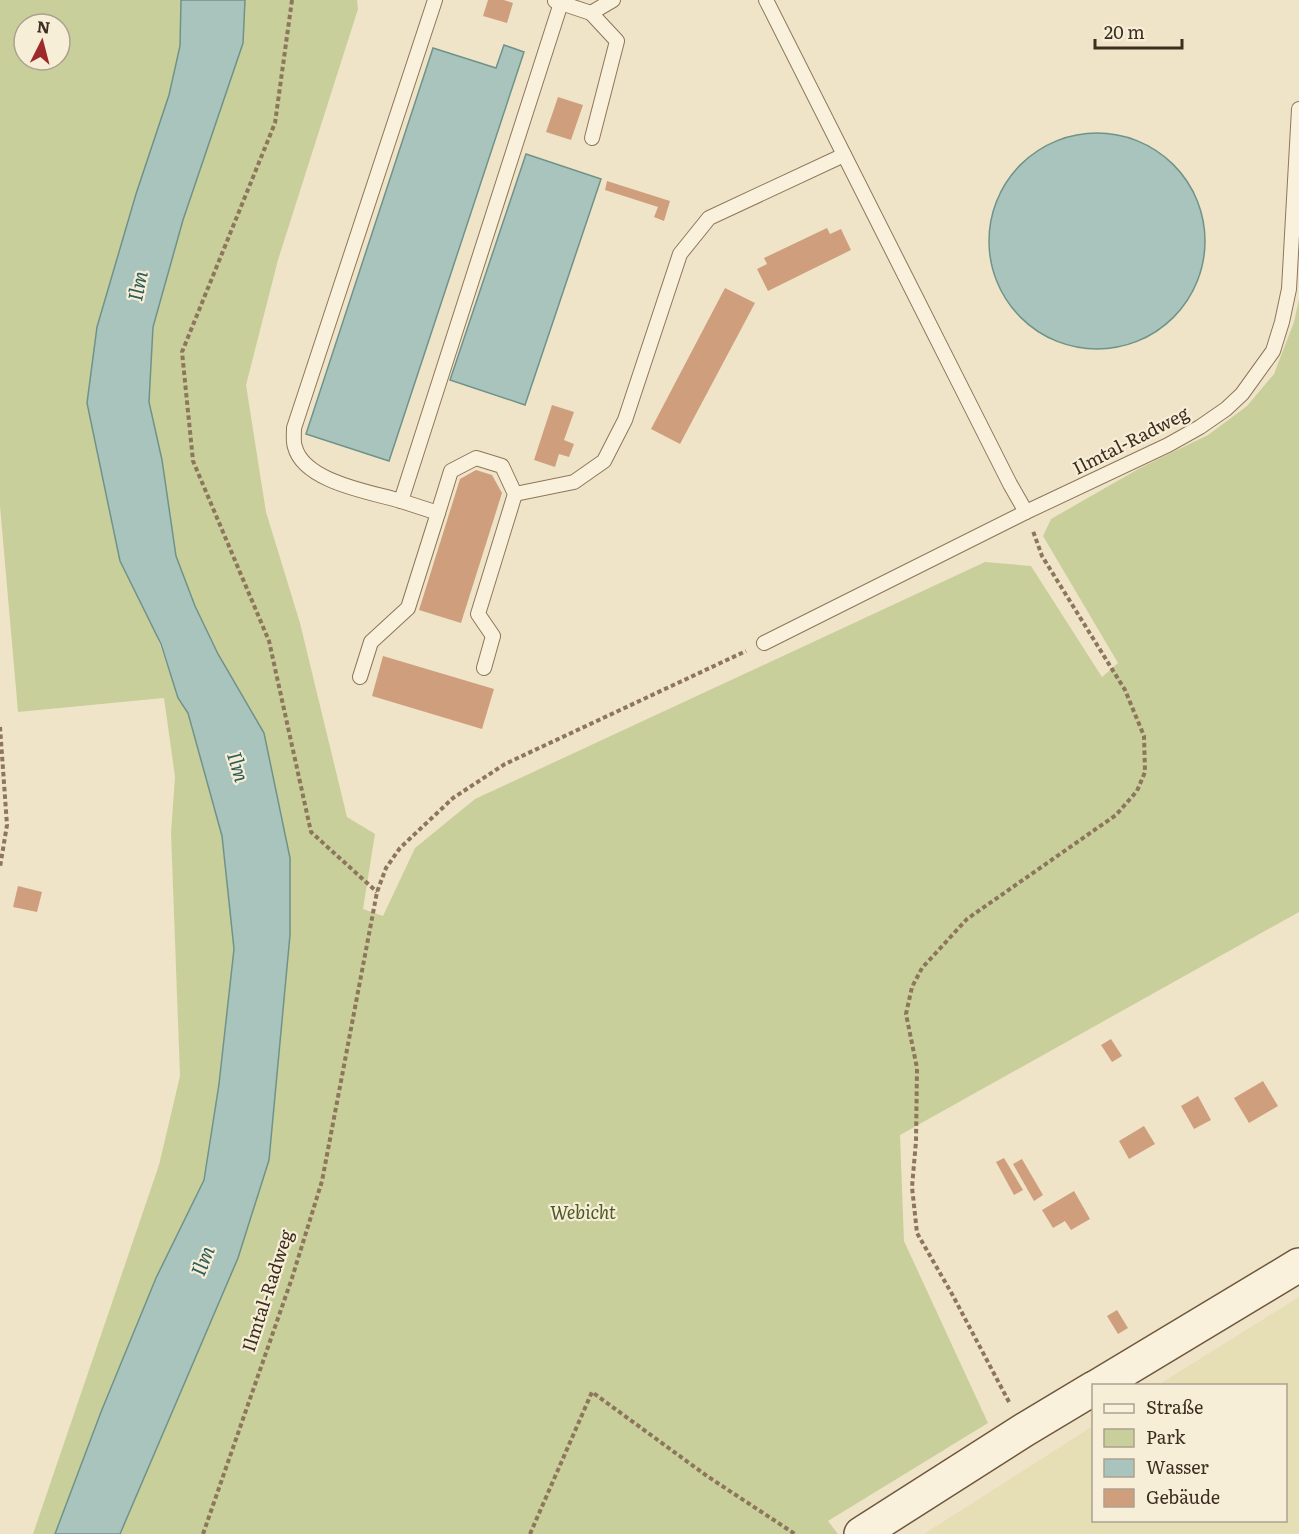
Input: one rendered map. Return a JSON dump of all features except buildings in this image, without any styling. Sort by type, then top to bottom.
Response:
[{"type":"street","points":[[1101,1384],[1299,1265]]},
{"type":"street","points":[[861,1534],[1092,1389]]},
{"type":"lane","points":[[435,0],[294,428],[295,448],[303,462],[322,477],[438,513]]},
{"type":"lane","points":[[591,13],[613,0]]},
{"type":"lane","points":[[766,0],[1026,512]]},
{"type":"lane","points":[[401,501],[557,1],[591,13],[617,41],[592,138]]},
{"type":"lane","name":"Ilmtal-Radweg","points":[[764,643],[1026,512],[1168,445],[1226,410],[1242,394],[1273,351],[1282,322],[1289,289],[1299,109]]},
{"type":"lane","points":[[516,494],[574,482],[604,461],[625,420],[680,254],[709,218],[844,155]]},
{"type":"lane","points":[[360,677],[371,642],[408,608],[451,471],[476,458],[502,466],[516,494],[478,614],[494,636],[484,668]]},
{"type":"path","points":[[292,0],[275,123],[182,352],[193,461],[269,641],[311,832],[377,892]]},
{"type":"path","points":[[1024,1430],[917,1233],[912,1187],[916,1141],[917,1068],[906,1014],[912,987],[922,968],[967,920],[1116,815],[1137,791],[1145,772],[1144,736],[1125,690],[1042,556],[1026,512]]},
{"type":"path","name":"Ilmtal-Radweg","points":[[203,1534],[292,1278],[322,1181],[377,892],[386,868],[400,848],[453,798],[505,764],[764,643]]},
{"type":"path","points":[[0,727],[7,825],[0,867]]},
{"type":"path","points":[[530,1534],[592,1392],[707,1476],[795,1534]]},
{"type":"shaded area","points":[[1299,1297],[1299,1534],[924,1534],[1092,1427],[1092,1522],[1287,1522],[1287,1384],[1160,1384]]},
{"type":"green space","points":[[0,0],[181,0],[180,46],[169,95],[117,259],[87,403],[103,477],[178,698],[188,713],[222,836],[234,949],[219,1084],[204,1181],[156,1278],[101,1412],[55,1534],[33,1534],[159,1165],[180,1076],[171,833],[175,777],[164,698],[18,712],[0,506]]},
{"type":"green space","name":"Webicht","points":[[245,0],[357,0],[358,9],[278,260],[246,385],[266,512],[300,623],[347,817],[375,834],[363,909],[383,916],[415,848],[475,799],[985,562],[1031,566],[1102,677],[1118,663],[1043,536],[1051,519],[1140,468],[1208,435],[1247,406],[1274,374],[1294,322],[1299,299],[1299,912],[900,1135],[904,1241],[988,1423],[828,1521],[838,1534],[120,1534],[238,1258],[290,858],[264,733],[218,654],[195,606],[176,556],[162,460],[149,402],[153,327],[183,220],[243,43]]},
{"type":"water","name":"Ilm","points":[[181,0],[245,0],[243,43],[183,220],[153,327],[149,402],[162,460],[176,556],[195,606],[218,654],[264,733],[290,858],[290,935],[269,1160],[238,1258],[120,1534],[55,1534],[101,1412],[156,1278],[204,1180],[219,1084],[234,949],[222,836],[188,713],[178,698],[161,644],[120,561],[87,403],[97,327],[136,194],[169,95],[180,46]]},
{"type":"water","points":[[504,45],[524,52],[389,461],[306,434],[433,48],[496,68]]},
{"type":"water","points":[[1108,133],[1148,146],[1166,157],[1181,172],[1197,200],[1205,230],[1205,252],[1197,282],[1181,310],[1166,325],[1138,341],[1118,347],[1086,349],[1046,336],[1028,325],[1013,310],[997,282],[991,262],[989,230],[1002,190],[1013,172],[1028,157],[1056,141],[1076,135]]},
{"type":"water","points":[[526,154],[601,179],[525,405],[450,380]]}]
